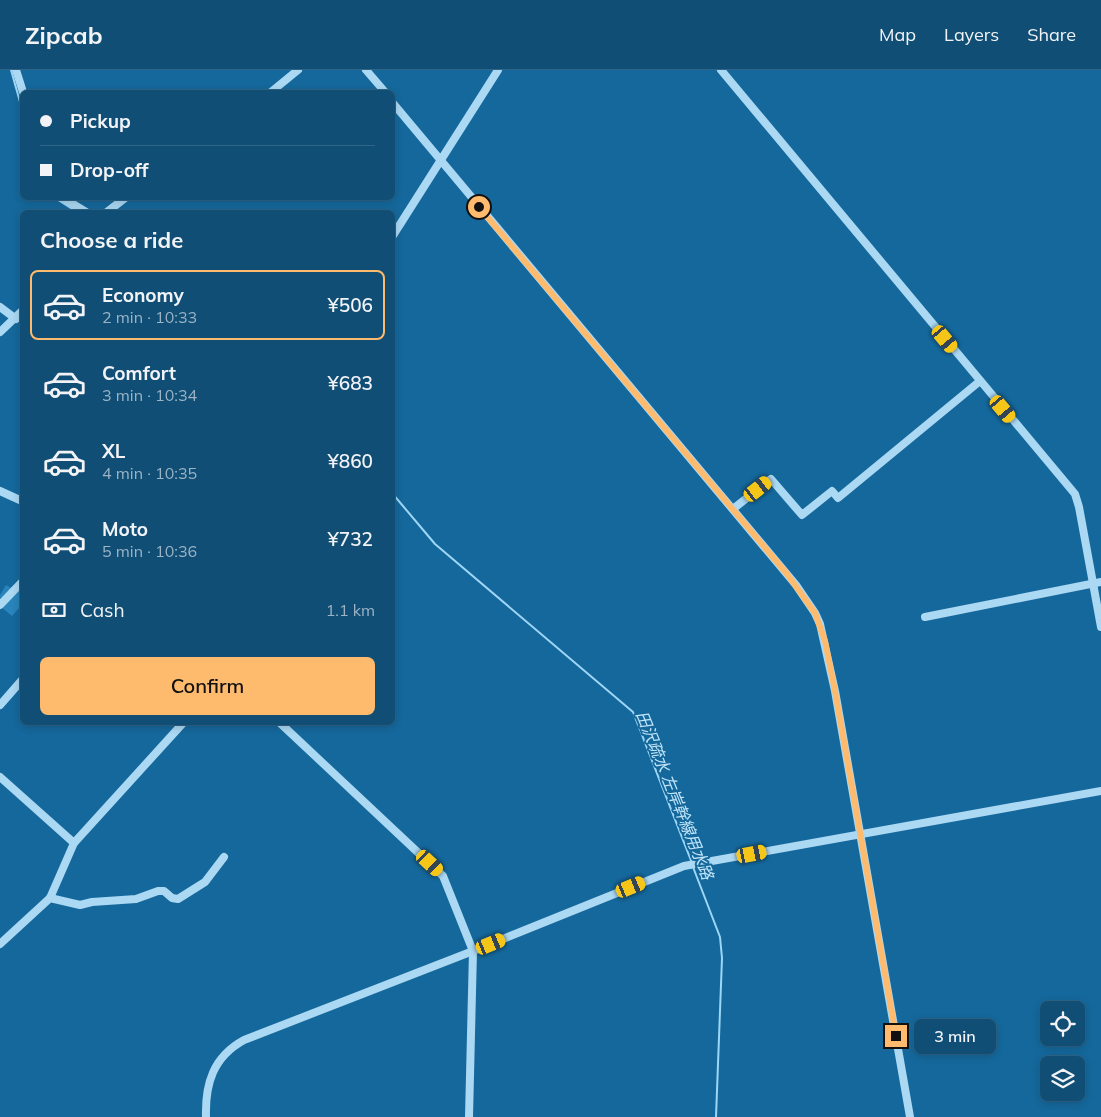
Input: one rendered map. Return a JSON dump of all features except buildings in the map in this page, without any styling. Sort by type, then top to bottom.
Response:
[{"type":"street","points":[[16,70],[22,90]]},
{"type":"street","points":[[273,90],[298,70]]},
{"type":"street","points":[[366,70],[383,90]]},
{"type":"street","points":[[395,232],[498,70]]},
{"type":"street","points":[[721,70],[1075,494],[1097,583],[1101,627]]},
{"type":"street","points":[[395,106],[796,585],[815,613],[829,657],[910,1117]]},
{"type":"street","points":[[66,200],[83,210]]},
{"type":"street","points":[[110,210],[122,200]]},
{"type":"street","points":[[0,307],[16,319]]},
{"type":"street","points":[[0,332],[20,314]]},
{"type":"street","points":[[733,509],[771,479],[802,515],[832,491],[838,498],[980,380]]},
{"type":"street","points":[[0,491],[20,500]]},
{"type":"street","points":[[926,617],[1097,583]]},
{"type":"street","points":[[0,605],[20,584]]},
{"type":"street","points":[[0,704],[20,682]]},
{"type":"street","points":[[0,944],[50,898],[74,843],[181,725]]},
{"type":"street","points":[[282,725],[443,876],[473,951],[469,1117]]},
{"type":"street","points":[[0,777],[74,843]]},
{"type":"street","points":[[206,1117],[206,1088],[209,1079],[230,1048],[244,1040],[691,865],[1101,791]]},
{"type":"street","points":[[50,898],[80,905],[92,902],[136,899],[158,891],[178,899],[205,882],[224,857]]},
{"type":"shaded area","points":[[20,580],[20,607],[12,616],[1,607],[0,595],[6,585],[13,589]]},
{"type":"waterway","name":"田沢疏水 左岸幹線用水路","points":[[11,70],[20,102]]},
{"type":"waterway","name":"田沢疏水 左岸幹線用水路","points":[[58,200],[74,210]]},
{"type":"waterway","name":"田沢疏水 左岸幹線用水路","points":[[395,497],[435,544],[633,712],[692,863]]},
{"type":"waterway","name":"田沢疏水 左岸幹線用水路","points":[[693,867],[720,937],[722,958],[716,1117]]},
{"type":"route","points":[[479,207],[787,574],[815,613],[829,657],[896,1036]]}]
